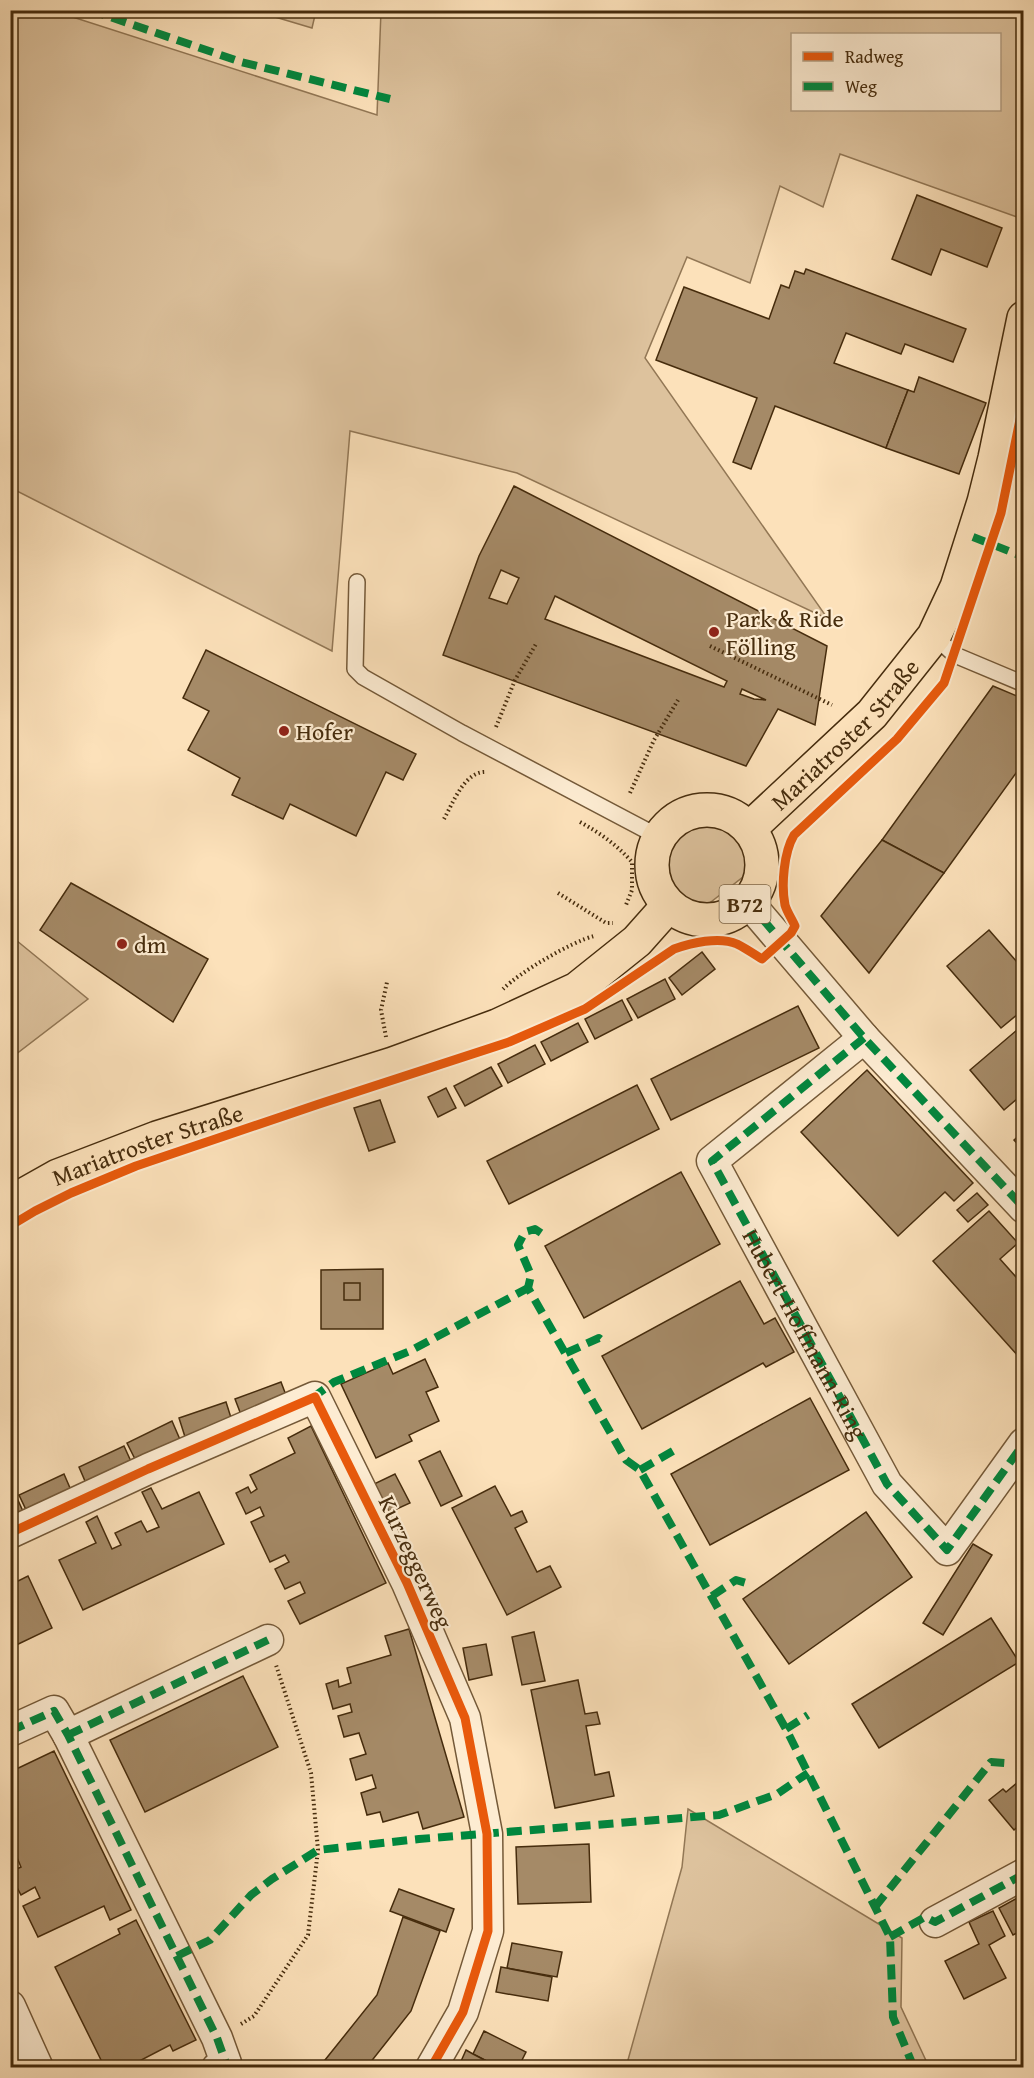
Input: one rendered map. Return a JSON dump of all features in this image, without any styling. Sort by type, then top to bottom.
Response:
[{"type":"main road","name":"Mariatroster Straße","points":[[749,829],[872,714],[934,636],[957,587],[984,502],[1023,318]]},
{"type":"main road","name":"Mariatroster Straße","points":[[659,837],[673,821],[692,812],[713,810],[733,816],[749,829],[759,846],[762,866],[758,885],[748,902]]},
{"type":"main road","points":[[659,837],[653,854],[652,873],[658,890],[669,905]]},
{"type":"main road","name":"B72","points":[[669,905],[684,915],[700,920],[718,919],[734,913],[748,902]]},
{"type":"main road","name":"Mariatroster Straße","points":[[10,1203],[58,1176],[128,1149],[393,1064],[497,1026],[577,989],[637,941],[669,905]]},
{"type":"street","points":[[748,902],[864,1038],[1021,1199]]},
{"type":"street","name":"Hubert-Hoffmann-Ring","points":[[864,1038],[712,1161],[887,1484],[947,1550],[1023,1443]]},
{"type":"street","name":"Kurzeggerweg","points":[[10,1533],[148,1469],[315,1397],[406,1583],[465,1718],[487,1834],[488,1931],[463,2012],[431,2067]]},
{"type":"street","points":[[69,1736],[268,1640]]},
{"type":"street","points":[[10,1731],[54,1711],[69,1736],[217,2038],[226,2063],[217,2067]]},
{"type":"street","points":[[935,1922],[1023,1874]]},
{"type":"street","points":[[10,2006],[38,2067]]},
{"type":"lane","points":[[357,582],[355,669],[363,677],[462,733],[659,837]]},
{"type":"lane","name":"Mariatroster Straße","points":[[934,636],[955,655],[1023,684]]},
{"type":"path","points":[[488,746],[515,680],[536,644]]},
{"type":"path","points":[[710,646],[832,705]]},
{"type":"path","points":[[630,793],[654,740],[678,700]]},
{"type":"path","points":[[444,819],[462,788],[474,774],[481,771],[492,772]]},
{"type":"path","points":[[573,818],[603,836],[632,862],[632,890],[624,909]]},
{"type":"path","points":[[558,893],[606,923],[616,923],[609,928]]},
{"type":"path","points":[[498,995],[505,986],[546,959],[577,942],[598,934]]},
{"type":"path","points":[[387,982],[381,1010],[393,1064]]},
{"type":"path","points":[[217,2038],[254,2016],[308,1935],[318,1850],[311,1773],[268,1640]]},
{"type":"shaded area","points":[[10,11],[54,11],[377,115],[381,11],[1023,11],[1023,195],[1017,217],[840,154],[823,207],[780,186],[750,283],[687,257],[645,358],[828,619],[517,473],[350,431],[332,651],[11,488]]},
{"type":"shaded area","points":[[255,11],[316,11],[312,28]]},
{"type":"shaded area","points":[[707,822],[726,827],[739,838],[747,853],[748,873],[707,905],[688,900],[675,890],[667,878],[664,864],[667,850],[675,838],[688,828]]},
{"type":"shaded area","points":[[11,936],[88,999],[11,1058]]},
{"type":"shaded area","points":[[688,1809],[902,1938],[901,2007],[929,2067],[626,2067],[682,1867]]},
{"type":"building","points":[[917,195],[1002,228],[987,267],[941,249],[931,275],[892,259]]},
{"type":"building","points":[[806,269],[966,329],[953,362],[905,344],[901,354],[846,333],[834,363],[908,390],[886,448],[775,406],[751,469],[733,462],[757,398],[656,360],[684,287],[769,319],[781,285],[789,288],[795,271],[804,274]]},
{"type":"building","points":[[919,377],[986,403],[959,474],[886,448],[908,390],[914,392]]},
{"type":"building","name":"Park & Ride Fölling","points":[[514,486],[827,646],[815,725],[778,709],[746,766],[443,655],[479,556]],"holes":[[[501,570],[519,578],[507,604],[489,598]],[[555,596],[727,681],[724,687],[545,619]],[[742,689],[766,700],[754,699],[740,694]]]},
{"type":"building","name":"Hofer","points":[[206,650],[416,754],[403,780],[386,772],[356,836],[290,804],[283,819],[232,795],[240,778],[188,750],[209,711],[183,698]]},
{"type":"building","points":[[993,686],[1024,699],[1024,762],[944,873],[882,840]]},
{"type":"building","points":[[882,840],[944,873],[869,973],[821,916]]},
{"type":"building","name":"dm","points":[[71,883],[208,959],[173,1022],[40,930]]},
{"type":"building","points":[[989,930],[1024,970],[1024,1009],[1001,1028],[947,966]]},
{"type":"building","points":[[702,952],[715,969],[682,995],[669,978]]},
{"type":"building","points":[[665,979],[675,999],[638,1018],[627,999]]},
{"type":"building","points":[[622,1000],[632,1020],[595,1039],[585,1019]]},
{"type":"building","points":[[798,1006],[819,1048],[671,1120],[651,1079]]},
{"type":"building","points":[[578,1023],[588,1042],[551,1061],[541,1042]]},
{"type":"building","points":[[1024,1024],[1024,1093],[1004,1110],[970,1070]]},
{"type":"building","points":[[535,1045],[545,1064],[508,1083],[498,1064]]},
{"type":"building","points":[[491,1067],[502,1086],[465,1106],[454,1086]]},
{"type":"building","points":[[867,1070],[973,1183],[954,1201],[945,1192],[898,1236],[801,1132]]},
{"type":"building","points":[[637,1085],[659,1129],[509,1204],[487,1161]]},
{"type":"building","points":[[446,1088],[456,1108],[438,1117],[428,1097]]},
{"type":"building","points":[[380,1100],[395,1142],[369,1151],[354,1108]]},
{"type":"building","points":[[1024,1131],[1024,1151],[1014,1140]]},
{"type":"building","points":[[681,1172],[720,1244],[584,1318],[545,1246]]},
{"type":"building","points":[[977,1193],[988,1205],[968,1222],[957,1210]]},
{"type":"building","points":[[989,1211],[1018,1243],[1000,1259],[1024,1286],[1024,1355],[1020,1358],[933,1261]]},
{"type":"building","points":[[383,1269],[383,1329],[321,1329],[321,1270]]},
{"type":"building","points":[[740,1281],[764,1324],[775,1318],[794,1352],[766,1367],[763,1363],[642,1429],[602,1356]]},
{"type":"building","points":[[344,1283],[360,1283],[360,1300],[344,1300]]},
{"type":"building","points":[[425,1359],[438,1387],[426,1392],[439,1421],[409,1435],[412,1441],[376,1458],[341,1384],[388,1363],[393,1374]]},
{"type":"building","points":[[281,1382],[289,1403],[243,1420],[235,1399]]},
{"type":"building","points":[[810,1398],[849,1470],[710,1545],[671,1474]]},
{"type":"building","points":[[226,1402],[233,1424],[186,1440],[179,1418]]},
{"type":"building","points":[[172,1421],[181,1442],[137,1463],[127,1443]]},
{"type":"building","points":[[311,1426],[386,1583],[300,1624],[288,1601],[305,1593],[300,1582],[285,1589],[275,1569],[289,1562],[285,1555],[270,1562],[251,1522],[264,1516],[260,1507],[246,1514],[236,1493],[248,1487],[251,1493],[257,1489],[250,1475],[295,1453],[288,1438]]},
{"type":"building","points":[[124,1446],[133,1466],[88,1488],[79,1467]]},
{"type":"building","points":[[440,1451],[462,1496],[441,1506],[419,1461]]},
{"type":"building","points":[[64,1474],[73,1495],[29,1516],[19,1495]]},
{"type":"building","points":[[395,1474],[410,1503],[388,1513],[374,1484]]},
{"type":"building","points":[[495,1486],[511,1516],[522,1511],[527,1522],[515,1528],[537,1572],[550,1566],[561,1587],[507,1615],[452,1508]]},
{"type":"building","points":[[151,1488],[162,1509],[199,1492],[224,1544],[83,1610],[59,1560],[96,1543],[86,1522],[97,1516],[112,1549],[121,1545],[115,1533],[141,1521],[147,1532],[159,1527],[142,1492]]},
{"type":"building","points":[[17,1498],[26,1518],[10,1526],[10,1500]]},
{"type":"building","points":[[866,1512],[912,1577],[789,1664],[743,1599]]},
{"type":"building","points":[[973,1544],[992,1555],[943,1635],[923,1623]]},
{"type":"building","points":[[28,1576],[52,1628],[10,1648],[10,1585]]},
{"type":"building","points":[[991,1618],[1019,1662],[879,1748],[852,1704]]},
{"type":"building","points":[[409,1629],[464,1817],[423,1829],[418,1812],[383,1822],[380,1812],[367,1815],[361,1793],[376,1788],[372,1775],[356,1780],[350,1759],[366,1754],[359,1733],[344,1737],[338,1716],[352,1712],[350,1704],[333,1709],[326,1684],[338,1680],[339,1687],[351,1683],[347,1668],[391,1655],[385,1636]]},
{"type":"building","points":[[534,1632],[545,1681],[522,1685],[512,1637]]},
{"type":"building","points":[[486,1644],[492,1675],[469,1680],[463,1648]]},
{"type":"building","points":[[243,1676],[278,1747],[145,1812],[110,1740]]},
{"type":"building","points":[[578,1680],[585,1714],[597,1712],[600,1724],[586,1726],[595,1775],[609,1772],[614,1796],[555,1808],[531,1690]]},
{"type":"building","points":[[54,1751],[131,1910],[110,1920],[104,1906],[38,1937],[23,1906],[40,1898],[35,1887],[21,1895],[10,1874],[21,1867],[13,1848],[10,1849],[10,1772]]},
{"type":"building","points":[[1024,1777],[1024,1821],[1014,1830],[989,1800],[1003,1789],[1006,1792]]},
{"type":"building","points":[[589,1844],[591,1902],[518,1904],[516,1847]]},
{"type":"building","points":[[399,1889],[454,1909],[446,1932],[390,1911]]},
{"type":"building","points":[[1021,1896],[1024,1900],[1024,1929],[1013,1935],[999,1908]]},
{"type":"building","points":[[993,1911],[1005,1936],[989,1945],[1006,1978],[964,1999],[945,1961],[979,1944],[969,1922]]},
{"type":"building","points":[[403,1917],[440,1931],[411,2011],[366,2068],[334,2068],[325,2060],[377,1995]]},
{"type":"building","points":[[136,1920],[196,2040],[173,2051],[170,2045],[126,2068],[105,2068],[55,1967],[120,1934],[118,1929]]},
{"type":"building","points":[[512,1943],[562,1952],[557,1977],[507,1968]]},
{"type":"building","points":[[501,1967],[552,1977],[548,2001],[496,1992]]},
{"type":"building","points":[[484,2031],[526,2052],[518,2068],[500,2068],[473,2054]]},
{"type":"building","points":[[466,2050],[473,2054],[500,2068],[458,2068]]},
{"type":"marked path","points":[[90,10],[241,62],[390,99]]},
{"type":"marked path","points":[[973,537],[1024,557]]},
{"type":"marked path","points":[[748,902],[864,1038],[1024,1208]]},
{"type":"marked path","points":[[864,1038],[712,1161],[887,1484],[947,1550],[1024,1443]]},
{"type":"marked path","points":[[541,1233],[535,1229],[525,1232],[518,1245],[531,1275],[528,1288],[626,1460],[640,1470],[786,1729],[890,1937],[893,2017],[914,2068]]},
{"type":"marked path","points":[[312,1398],[334,1382],[410,1351],[528,1288]]},
{"type":"marked path","points":[[566,1353],[599,1338],[606,1344]]},
{"type":"marked path","points":[[640,1470],[673,1451],[679,1452]]},
{"type":"marked path","points":[[712,1596],[736,1580],[746,1583]]},
{"type":"marked path","points":[[68,1735],[268,1640]]},
{"type":"marked path","points":[[10,1731],[54,1711],[68,1735],[217,2038],[226,2063],[217,2068]]},
{"type":"marked path","points":[[786,1729],[808,1715]]},
{"type":"marked path","points":[[875,1907],[991,1762],[1005,1763]]},
{"type":"marked path","points":[[177,1956],[210,1940],[251,1895],[318,1850],[419,1839],[719,1815],[777,1794],[808,1773]]},
{"type":"marked path","points":[[890,1937],[925,1917],[935,1922],[1024,1874]]},
{"type":"cycle path","points":[[10,1226],[71,1193],[136,1166],[509,1042],[585,1009],[674,949],[714,940],[737,944],[762,959],[791,933],[795,926],[785,905],[783,888],[786,859],[794,835],[897,739],[944,683],[1001,513],[1024,400]]},
{"type":"cycle path","points":[[10,1533],[148,1469],[315,1397],[407,1583],[465,1718],[487,1834],[488,1931],[463,2012],[431,2068]]},
{"type":"place","name":"Park & Ride Fölling","points":[[714,632]]},
{"type":"place","name":"Hofer","points":[[284,731]]},
{"type":"place","name":"dm","points":[[122,944]]}]
